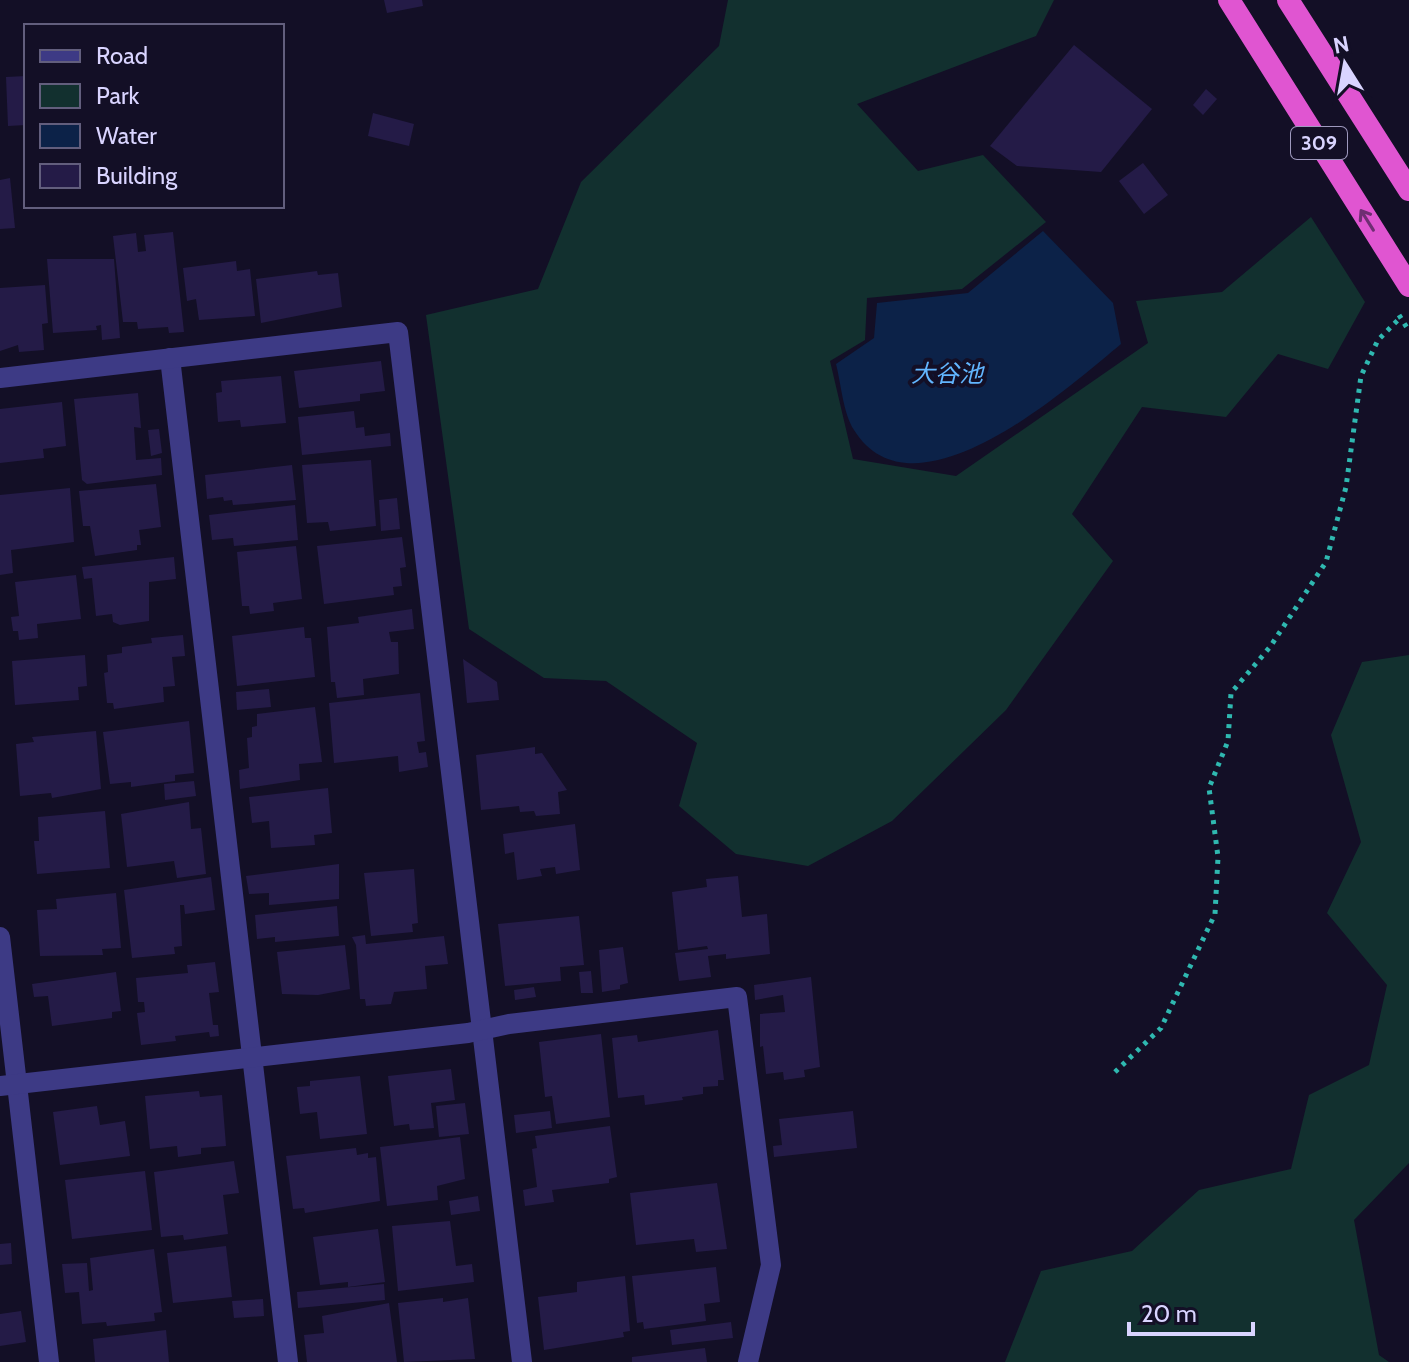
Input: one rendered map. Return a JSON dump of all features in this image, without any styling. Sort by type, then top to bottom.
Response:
[{"type":"highway","name":"309","points":[[1229,0],[1409,286]]},
{"type":"highway","name":"309","points":[[1288,0],[1409,190]]},
{"type":"street","points":[[0,378],[398,332],[522,1362]]},
{"type":"street","points":[[170,358],[288,1362]]},
{"type":"street","points":[[0,937],[9,1085],[49,1362]]},
{"type":"street","points":[[9,1085],[737,997],[771,1265],[748,1362]]},
{"type":"path","points":[[1115,1072],[1161,1028],[1215,914],[1218,857],[1209,788],[1228,741],[1231,693],[1270,647],[1326,562],[1346,487],[1361,376],[1378,340],[1409,310]]},
{"type":"green space","points":[[728,0],[1054,0],[1036,36],[857,104],[918,171],[983,155],[1046,222],[962,289],[867,298],[865,340],[830,361],[853,459],[956,476],[1148,343],[1136,301],[1222,292],[1311,217],[1365,302],[1328,369],[1278,354],[1226,417],[1142,407],[1072,514],[1113,561],[1006,710],[892,821],[808,866],[736,854],[679,806],[697,743],[606,681],[544,678],[469,629],[426,315],[538,289],[581,182],[719,46]]},
{"type":"green space","points":[[1409,655],[1409,1163],[1354,1220],[1379,1355],[1389,1362],[1005,1362],[1041,1271],[1132,1251],[1199,1190],[1291,1169],[1309,1095],[1369,1065],[1387,985],[1327,913],[1361,842],[1331,735],[1362,662]]},
{"type":"water","name":"大谷池","points":[[1043,231],[1113,303],[1121,344],[1065,390],[990,440],[951,457],[914,463],[881,456],[850,423],[836,364],[874,338],[877,303],[968,293]]},
{"type":"building","points":[[384,0],[422,0],[423,6],[387,13]]},
{"type":"building","points":[[1074,45],[1152,109],[1101,172],[1017,166],[990,146]]},
{"type":"building","points":[[24,76],[24,125],[8,126],[6,77]]},
{"type":"building","points":[[1206,89],[1217,99],[1203,115],[1193,105]]},
{"type":"building","points":[[373,113],[414,124],[409,146],[368,136]]},
{"type":"building","points":[[1143,163],[1168,195],[1144,214],[1119,181]]},
{"type":"building","points":[[10,178],[15,228],[0,229],[0,180]]},
{"type":"building","points":[[173,232],[184,332],[169,333],[168,327],[138,329],[137,322],[123,322],[113,236],[136,233],[138,252],[146,251],[144,235]]},
{"type":"building","points":[[47,259],[114,259],[120,338],[102,340],[101,325],[96,326],[97,330],[53,333]]},
{"type":"building","points":[[236,261],[237,271],[250,269],[255,316],[199,320],[196,299],[187,301],[183,268]]},
{"type":"building","points":[[317,271],[318,275],[338,273],[342,307],[261,323],[256,279]]},
{"type":"building","points":[[45,285],[48,323],[42,324],[44,350],[19,352],[18,345],[0,351],[0,288]]},
{"type":"building","points":[[381,361],[385,391],[360,394],[360,401],[299,408],[294,371]]},
{"type":"building","points":[[281,376],[286,423],[241,427],[240,420],[218,422],[216,393],[222,392],[221,381]]},
{"type":"building","points":[[138,393],[141,428],[134,427],[136,460],[161,458],[162,475],[87,484],[82,480],[74,399]]},
{"type":"building","points":[[62,402],[66,446],[43,449],[44,458],[0,463],[0,409]]},
{"type":"building","points":[[354,411],[356,428],[364,427],[365,436],[390,433],[391,446],[302,455],[298,417]]},
{"type":"building","points":[[159,429],[162,453],[151,456],[148,430]]},
{"type":"building","points":[[371,460],[376,526],[330,531],[328,522],[307,523],[302,465]]},
{"type":"building","points":[[292,465],[296,500],[233,505],[232,500],[224,501],[223,497],[207,499],[205,475]]},
{"type":"building","points":[[156,484],[161,527],[139,530],[141,545],[137,545],[137,550],[95,556],[90,526],[83,526],[79,491]]},
{"type":"building","points":[[70,488],[74,542],[11,550],[13,573],[0,575],[0,495]]},
{"type":"building","points":[[397,498],[400,529],[381,531],[379,500]]},
{"type":"building","points":[[295,505],[298,540],[234,546],[233,538],[212,540],[209,515]]},
{"type":"building","points":[[402,537],[406,567],[400,568],[402,586],[393,587],[394,595],[324,604],[317,546]]},
{"type":"building","points":[[296,546],[302,599],[273,603],[274,611],[250,614],[249,606],[242,606],[237,552]]},
{"type":"building","points":[[174,557],[176,579],[149,582],[149,621],[120,625],[113,622],[112,614],[96,616],[92,578],[84,579],[82,567]]},
{"type":"building","points":[[76,575],[81,619],[37,624],[38,638],[19,640],[18,631],[13,631],[11,617],[19,616],[15,582]]},
{"type":"building","points":[[412,609],[414,629],[389,632],[391,642],[398,642],[399,674],[363,679],[364,695],[337,698],[335,682],[331,682],[327,627],[359,623],[358,617]]},
{"type":"building","points":[[304,627],[305,638],[311,638],[315,677],[237,686],[232,636]]},
{"type":"building","points":[[183,635],[185,656],[172,657],[175,686],[163,687],[164,702],[114,709],[113,703],[107,703],[104,673],[108,672],[107,655],[122,653],[122,647],[152,643],[151,638]]},
{"type":"building","points":[[85,655],[87,686],[78,687],[79,700],[15,705],[12,661]]},
{"type":"building","points":[[463,659],[497,682],[499,700],[467,703]]},
{"type":"building","points":[[269,689],[271,707],[237,710],[236,692]]},
{"type":"building","points":[[420,693],[425,741],[417,742],[419,753],[426,752],[428,767],[399,772],[398,756],[334,763],[329,703]]},
{"type":"building","points":[[315,707],[322,762],[299,764],[300,780],[240,789],[239,770],[249,768],[247,738],[252,737],[252,727],[257,726],[257,714]]},
{"type":"building","points":[[189,721],[194,773],[175,775],[175,781],[131,787],[131,782],[110,784],[103,732]]},
{"type":"building","points":[[96,731],[101,789],[52,798],[51,793],[20,796],[16,744],[34,742],[32,737]]},
{"type":"building","points":[[535,747],[535,754],[542,753],[567,790],[558,792],[560,814],[536,816],[534,811],[520,812],[519,806],[481,810],[476,755]]},
{"type":"building","points":[[194,781],[196,796],[165,800],[164,784]]},
{"type":"building","points":[[328,788],[332,833],[314,835],[315,845],[271,848],[269,821],[252,823],[249,797]]},
{"type":"building","points":[[189,802],[191,829],[201,828],[206,874],[177,878],[174,861],[127,867],[121,814]]},
{"type":"building","points":[[105,811],[110,868],[37,874],[34,841],[39,841],[38,817]]},
{"type":"building","points":[[575,824],[580,870],[556,874],[555,867],[540,869],[542,876],[517,880],[514,852],[505,854],[503,834]]},
{"type":"building","points":[[339,864],[339,899],[269,905],[269,893],[249,894],[246,876]]},
{"type":"building","points":[[414,869],[418,923],[412,924],[413,932],[371,936],[364,873]]},
{"type":"building","points":[[738,876],[742,917],[767,914],[770,954],[726,959],[726,954],[708,956],[711,977],[679,981],[675,953],[708,949],[707,946],[678,950],[672,892],[707,887],[706,879]]},
{"type":"building","points":[[211,877],[215,910],[185,914],[184,905],[180,905],[182,946],[174,947],[175,954],[132,958],[124,890]]},
{"type":"building","points":[[116,893],[121,948],[102,949],[103,955],[40,956],[37,910],[57,909],[56,899]]},
{"type":"building","points":[[337,906],[339,936],[275,942],[275,937],[257,939],[255,915]]},
{"type":"building","points":[[579,916],[584,965],[560,967],[561,981],[505,986],[498,924]]},
{"type":"building","points":[[365,935],[366,944],[444,936],[448,964],[425,966],[427,989],[394,992],[391,1004],[366,1006],[365,999],[360,999],[356,945],[352,937]]},
{"type":"building","points":[[345,945],[350,989],[318,995],[282,994],[277,952]]},
{"type":"building","points":[[623,947],[628,983],[620,985],[620,989],[602,992],[599,950]]},
{"type":"building","points":[[215,962],[219,992],[209,993],[213,1025],[218,1025],[219,1036],[210,1037],[209,1032],[175,1036],[176,1041],[141,1045],[137,1013],[145,1012],[144,1002],[138,1002],[136,978],[188,973],[187,965]]},
{"type":"building","points":[[591,971],[593,993],[581,993],[579,972]]},
{"type":"building","points":[[116,972],[121,1011],[112,1012],[112,1018],[52,1026],[48,996],[34,997],[32,984]]},
{"type":"building","points":[[811,977],[820,1067],[804,1070],[805,1077],[784,1080],[783,1072],[766,1074],[763,1046],[760,1047],[760,1014],[785,1012],[783,995],[755,1000],[754,985]]},
{"type":"building","points":[[534,987],[536,997],[515,1000],[514,990]]},
{"type":"building","points":[[718,1030],[724,1080],[718,1080],[718,1086],[703,1087],[703,1094],[682,1097],[683,1100],[645,1105],[644,1095],[618,1098],[612,1038],[637,1035],[638,1042]]},
{"type":"building","points":[[601,1034],[610,1117],[556,1124],[552,1096],[545,1097],[539,1042]]},
{"type":"building","points":[[451,1069],[455,1100],[431,1103],[434,1128],[410,1130],[409,1124],[394,1126],[388,1076]]},
{"type":"building","points":[[360,1076],[367,1134],[320,1139],[317,1112],[300,1114],[297,1087],[310,1086],[310,1081]]},
{"type":"building","points":[[199,1091],[200,1097],[222,1095],[226,1146],[201,1148],[201,1154],[178,1157],[177,1146],[150,1149],[145,1096]]},
{"type":"building","points":[[465,1103],[469,1134],[439,1137],[436,1106]]},
{"type":"building","points":[[97,1106],[100,1125],[125,1121],[130,1156],[60,1165],[53,1112]]},
{"type":"building","points":[[550,1111],[552,1128],[516,1133],[514,1115]]},
{"type":"building","points":[[853,1111],[857,1148],[774,1157],[773,1146],[782,1145],[779,1119]]},
{"type":"building","points":[[610,1126],[617,1177],[609,1179],[609,1183],[552,1190],[554,1202],[525,1206],[523,1190],[537,1187],[532,1149],[537,1148],[535,1136]]},
{"type":"building","points":[[460,1137],[465,1179],[437,1186],[438,1200],[387,1206],[380,1147]]},
{"type":"building","points":[[356,1148],[357,1155],[368,1153],[368,1158],[376,1157],[380,1201],[305,1213],[304,1208],[293,1209],[286,1156]]},
{"type":"building","points":[[234,1161],[239,1193],[223,1195],[228,1234],[184,1240],[183,1235],[161,1237],[154,1172]]},
{"type":"building","points":[[145,1171],[152,1230],[72,1239],[65,1180]]},
{"type":"building","points":[[717,1183],[727,1249],[696,1252],[694,1239],[636,1245],[630,1193]]},
{"type":"building","points":[[478,1196],[480,1211],[451,1215],[449,1201]]},
{"type":"building","points":[[450,1221],[456,1266],[472,1264],[474,1282],[398,1291],[392,1226]]},
{"type":"building","points":[[378,1229],[385,1282],[348,1287],[348,1282],[320,1285],[313,1237]]},
{"type":"building","points":[[11,1243],[12,1264],[0,1265],[0,1244]]},
{"type":"building","points":[[226,1246],[232,1297],[173,1303],[167,1253]]},
{"type":"building","points":[[154,1249],[162,1312],[154,1313],[155,1321],[107,1326],[106,1322],[82,1324],[79,1292],[65,1293],[62,1264],[87,1263],[89,1291],[93,1290],[90,1258]]},
{"type":"building","points":[[716,1267],[720,1302],[704,1304],[706,1321],[644,1329],[643,1322],[637,1323],[632,1276]]},
{"type":"building","points":[[625,1276],[630,1331],[623,1332],[624,1337],[544,1350],[538,1297],[577,1292],[577,1282]]},
{"type":"building","points":[[384,1284],[385,1300],[298,1308],[297,1292]]},
{"type":"building","points":[[443,1298],[443,1302],[468,1298],[475,1359],[404,1362],[398,1303]]},
{"type":"building","points":[[263,1299],[264,1316],[234,1318],[232,1301]]},
{"type":"building","points":[[389,1303],[397,1362],[307,1362],[304,1335],[324,1333],[322,1316]]},
{"type":"building","points":[[21,1311],[26,1342],[0,1346],[0,1314]]},
{"type":"building","points":[[731,1322],[733,1338],[672,1345],[670,1330]]},
{"type":"building","points":[[166,1330],[169,1362],[95,1362],[93,1339]]},
{"type":"building","points":[[705,1348],[707,1362],[632,1362],[632,1357]]}]
